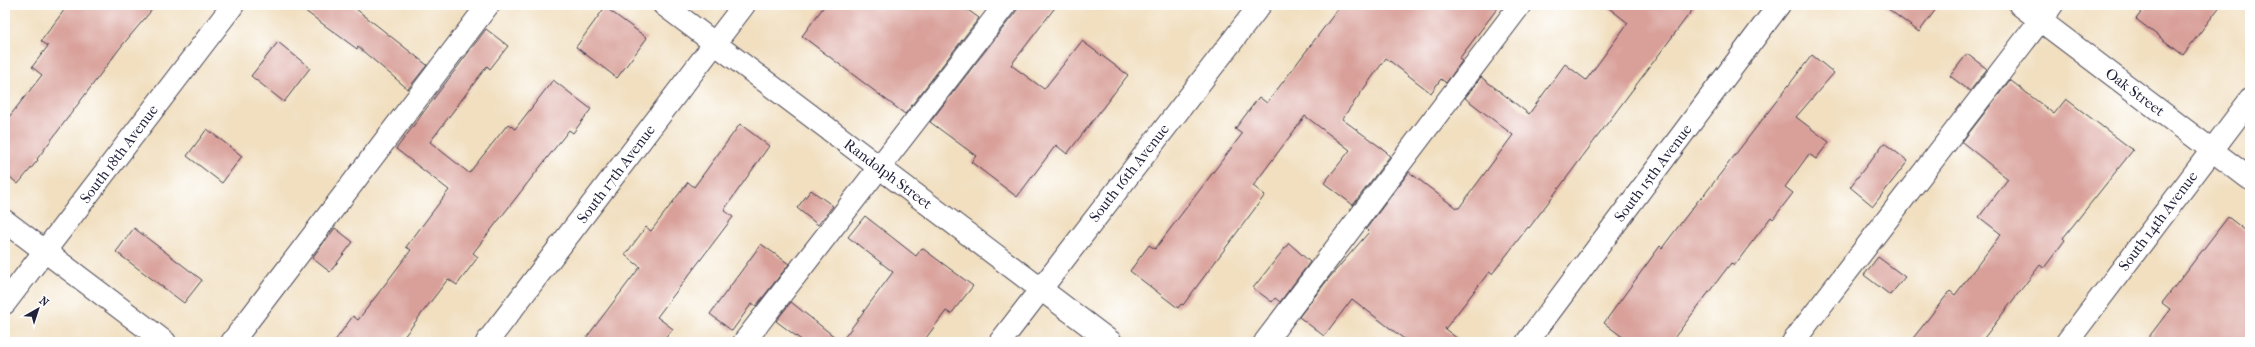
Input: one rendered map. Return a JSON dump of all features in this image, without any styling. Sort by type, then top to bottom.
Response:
[{"type":"street","name":"South 18th Avenue","points":[[5,303],[233,5]]},
{"type":"street","points":[[232,342],[488,5]]},
{"type":"street","name":"Randolph Street","points":[[664,5],[1111,342]]},
{"type":"street","name":"South 17th Avenue","points":[[487,342],[744,5]]},
{"type":"street","points":[[744,342],[1005,5]]},
{"type":"street","name":"South 16th Avenue","points":[[1000,342],[1040,288],[1260,5]]},
{"type":"street","points":[[1265,342],[1520,5]]},
{"type":"street","name":"South 15th Avenue","points":[[1527,342],[1779,5]]},
{"type":"street","name":"Oak Street","points":[[2020,5],[2046,13],[2250,180]]},
{"type":"street","points":[[1793,342],[2046,13]]},
{"type":"street","name":"South 14th Avenue","points":[[2067,342],[2250,100]]},
{"type":"street","points":[[5,221],[165,342]]},
{"type":"building","points":[[68,5],[156,5],[120,48],[37,159],[38,160],[18,184],[5,173],[5,122],[42,75],[32,67],[48,46],[41,41]]},
{"type":"building","points":[[297,5],[351,5],[427,65],[408,89],[358,47],[357,49]]},
{"type":"building","points":[[825,5],[961,5],[979,18],[905,114],[802,36]]},
{"type":"building","points":[[1021,5],[1057,5],[1011,65],[1044,89],[1082,41],[1128,75],[1067,154],[1056,145],[1017,197],[971,162],[976,156],[930,122]]},
{"type":"building","points":[[1341,5],[1500,5],[1459,59],[1462,61],[1446,83],[1441,79],[1431,93],[1386,58],[1342,119],[1387,152],[1386,153],[1390,156],[1353,205],[1324,183],[1350,150],[1305,116],[1253,186],[1265,195],[1183,305],[1181,304],[1178,308],[1130,271],[1149,245],[1155,249],[1242,134],[1235,129],[1259,97],[1267,103]]},
{"type":"building","points":[[1605,5],[1696,5],[1529,228],[1528,227],[1492,274],[1489,272],[1445,329],[1462,342],[1408,342],[1352,299],[1324,336],[1299,317],[1329,278],[1369,232],[1366,229],[1409,172],[1456,208],[1459,208],[1513,135],[1465,98],[1481,77],[1529,114],[1565,64],[1586,80],[1628,23]]},
{"type":"building","points":[[1883,5],[1939,5],[1919,32]]},
{"type":"building","points":[[2147,5],[2221,5],[2183,55],[2136,19]]},
{"type":"building","points":[[605,7],[647,38],[617,78],[576,47]]},
{"type":"building","points":[[486,29],[508,46],[490,69],[487,66],[430,142],[469,173],[508,124],[515,129],[553,80],[591,109],[573,133],[569,130],[473,253],[478,257],[457,285],[448,279],[400,342],[334,342],[353,316],[358,320],[411,250],[406,247],[449,190],[396,149]]},
{"type":"building","points":[[278,42],[310,68],[284,102],[251,76]]},
{"type":"building","points":[[1967,54],[1987,69],[1970,91],[1950,76]]},
{"type":"building","points":[[1812,55],[1834,73],[1796,117],[1829,142],[1816,159],[1809,154],[1785,187],[1793,193],[1773,219],[1771,217],[1734,266],[1731,263],[1671,342],[1629,342],[1604,323],[1660,246],[1662,248]]},
{"type":"building","points":[[2010,80],[2054,114],[2066,99],[2133,150],[2063,238],[2065,240],[2044,268],[2040,265],[1981,342],[1910,342],[1950,291],[1955,295],[2001,234],[1979,217],[2008,179],[1962,142]]},
{"type":"building","points":[[740,124],[769,146],[724,210],[733,217],[657,317],[673,329],[662,342],[583,342],[640,267],[625,255],[646,227],[651,231],[688,182],[694,187]]},
{"type":"building","points":[[207,129],[242,156],[222,183],[187,156]]},
{"type":"building","points":[[1884,143],[1908,161],[1873,206],[1850,187]]},
{"type":"building","points":[[811,190],[833,206],[818,225],[797,208]]},
{"type":"building","points":[[865,216],[916,256],[922,248],[973,286],[951,314],[946,311],[923,342],[841,342],[893,272],[848,237]]},
{"type":"building","points":[[2228,217],[2250,234],[2250,342],[2145,342],[2170,309],[2162,303]]},
{"type":"building","points":[[134,228],[202,280],[184,303],[116,252]]},
{"type":"building","points":[[335,228],[353,242],[330,272],[312,258]]},
{"type":"building","points":[[1289,243],[1310,262],[1280,302],[1275,298],[1272,302],[1253,288]]},
{"type":"building","points":[[761,244],[789,264],[756,306],[752,303],[732,331],[710,314]]},
{"type":"building","points":[[1878,257],[1905,277],[1890,295],[1864,275]]},
{"type":"building","points":[[791,302],[841,342],[804,342],[776,321]]}]
